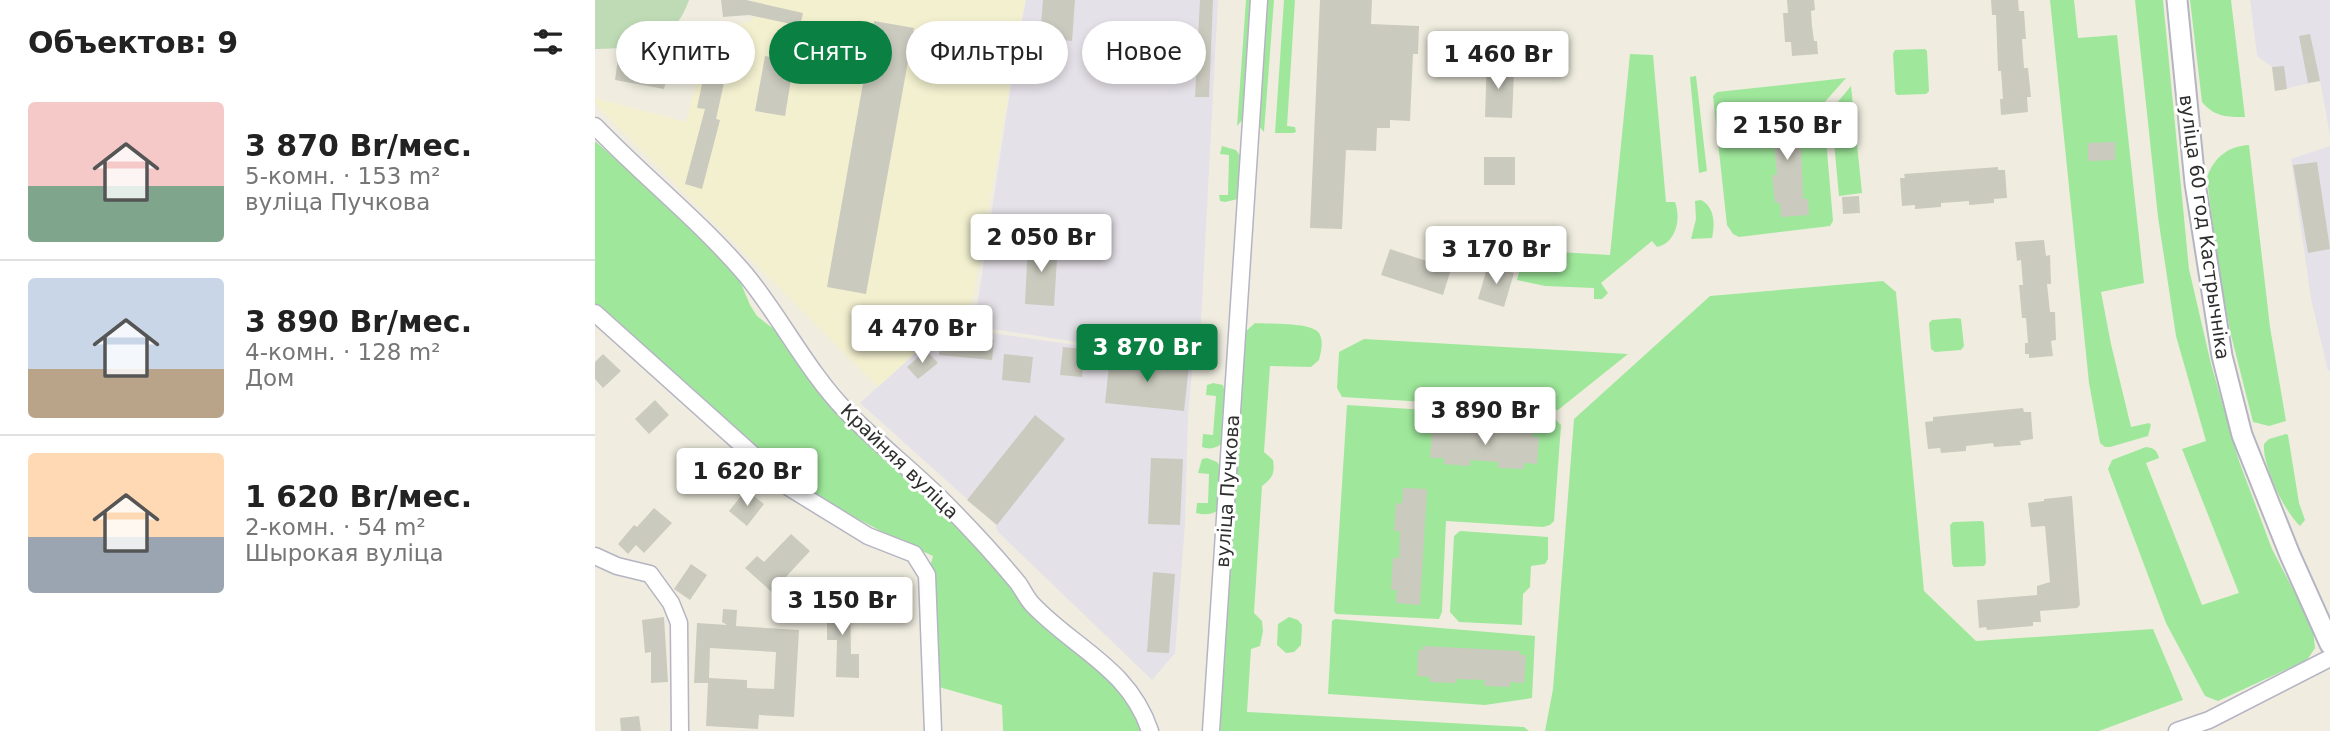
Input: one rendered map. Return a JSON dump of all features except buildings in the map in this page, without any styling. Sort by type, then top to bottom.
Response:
[{"type":"street","name":"вуліца Пучкова","points":[[1211,731],[1259,0]]},
{"type":"street","name":"вуліца 60 год Кастрычніка","points":[[2177,0],[2195,183],[2222,356],[2242,435],[2290,555],[2330,644]]},
{"type":"street","name":"Крайняя вуліца","points":[[595,126],[617,150],[666,192],[745,274],[845,410],[904,462],[945,503],[1019,585],[1032,604],[1123,682],[1144,714],[1150,731]]},
{"type":"street","points":[[595,313],[790,488],[869,536],[914,554],[927,575],[933,731]]},
{"type":"street","points":[[595,556],[617,566],[650,575],[671,603],[679,623],[680,731]]},
{"type":"street","points":[[2178,731],[2212,726],[2330,658]]},
{"type":"shaded area","points":[[753,0],[1025,0],[1021,21],[906,21],[906,84],[1010,84],[972,302],[878,387],[595,104],[595,98],[686,122],[696,84],[755,84],[755,21],[751,21],[754,16]]},
{"type":"shaded area","points":[[1026,0],[1218,0],[1199,361],[954,323],[977,307],[1011,84],[1068,84],[1068,21],[1022,21]]},
{"type":"shaded area","points":[[2250,0],[2330,0],[2330,135],[2320,81],[2275,91],[2272,67],[2257,56]]},
{"type":"shaded area","points":[[2330,146],[2328,371],[2311,299],[2291,159]]},
{"type":"shaded area","points":[[944,326],[1193,362],[1175,653],[1152,680],[997,531],[996,525],[860,403]]},
{"type":"green space","points":[[595,0],[689,0],[678,21],[616,21],[616,48],[595,49]]},
{"type":"green space","points":[[1246,0],[1251,0],[1244,118],[1237,126]]},
{"type":"green space","points":[[1267,0],[1274,0],[1264,132],[1258,125]]},
{"type":"green space","points":[[1284,0],[1295,0],[1287,126],[1295,127],[1296,132],[1275,133]]},
{"type":"green space","points":[[2050,0],[2074,0],[2078,38],[2117,35],[2144,283],[2101,292],[2131,427],[2149,423],[2151,425],[2148,436],[2110,447],[2100,443],[2089,383]]},
{"type":"green space","points":[[2135,0],[2163,0],[2189,269],[2211,364],[2239,461],[2272,549],[2313,628],[2315,648],[2307,660],[2218,701],[2205,696],[2166,623],[2108,469],[2112,460],[2146,447],[2155,450],[2159,458],[2146,463],[2202,605],[2239,593],[2182,449],[2206,441],[2176,336],[2158,217]]},
{"type":"green space","points":[[2190,0],[2231,0],[2245,117],[2221,115],[2202,102]]},
{"type":"green space","points":[[1925,49],[1929,91],[1926,94],[1897,95],[1893,54],[1895,50]]},
{"type":"green space","points":[[1630,54],[1653,55],[1666,202],[1675,202],[1678,215],[1673,235],[1664,245],[1657,247],[1652,241],[1601,283],[1608,293],[1602,299],[1594,299],[1594,288],[1545,286],[1517,280],[1525,250],[1610,255]]},
{"type":"green space","points":[[1696,76],[1707,171],[1699,173],[1690,77]]},
{"type":"green space","points":[[1846,78],[1823,104],[1833,221],[1830,226],[1739,237],[1733,234],[1727,225],[1713,96],[1717,92]]},
{"type":"green space","points":[[1851,86],[1862,193],[1839,196],[1831,110]]},
{"type":"green space","points":[[595,141],[622,165],[651,185],[738,276],[757,316],[781,332],[875,445],[1122,685],[1144,731],[1003,731],[1002,705],[939,687],[930,567],[933,556],[796,486],[595,304]]},
{"type":"green space","points":[[2249,145],[2270,327],[2286,421],[2269,426],[2253,422],[2231,335],[2216,256],[2207,178],[2222,154]]},
{"type":"green space","points":[[1222,146],[1236,150],[1240,156],[1238,199],[1225,202],[1220,201],[1219,195],[1228,195],[1229,155],[1220,154]]},
{"type":"green space","points":[[1701,200],[1709,207],[1713,216],[1712,238],[1691,239],[1696,219],[1695,201]]},
{"type":"green space","points":[[1883,281],[1896,292],[1924,591],[1976,641],[2153,629],[2183,700],[2099,731],[1545,731],[1553,689],[1574,419],[1710,296]]},
{"type":"green space","points":[[1961,319],[1964,346],[1961,350],[1935,352],[1931,349],[1929,323],[1932,320]]},
{"type":"green space","points":[[1255,323],[1290,324],[1315,329],[1321,336],[1322,343],[1319,360],[1311,367],[1270,366],[1264,452],[1273,460],[1274,468],[1271,478],[1262,486],[1254,613],[1262,621],[1263,631],[1260,646],[1251,649],[1247,712],[1524,727],[1529,731],[1221,731],[1219,728],[1244,333]]},
{"type":"green space","points":[[1364,339],[1628,354],[1558,410],[1342,397],[1337,388],[1339,352]]},
{"type":"green space","points":[[1207,385],[1223,385],[1224,389],[1224,442],[1208,448],[1202,447],[1203,434],[1213,435],[1216,396],[1206,395]]},
{"type":"green space","points":[[1347,405],[1554,418],[1561,425],[1554,521],[1543,527],[1446,521],[1442,612],[1439,619],[1336,614],[1334,611]]},
{"type":"green space","points":[[2286,434],[2299,503],[2305,520],[2300,526],[2287,510],[2275,487],[2264,453],[2264,444],[2269,439]]},
{"type":"green space","points":[[1207,458],[1220,466],[1217,511],[1201,514],[1196,513],[1197,503],[1208,503],[1209,474],[1198,473],[1202,459]]},
{"type":"green space","points":[[1982,521],[1986,563],[1984,566],[1954,567],[1950,525],[1953,522]]},
{"type":"green space","points":[[1460,531],[1548,537],[1548,559],[1545,564],[1531,566],[1530,587],[1523,594],[1522,625],[1459,622],[1450,612],[1454,536]]},
{"type":"green space","points":[[1289,617],[1298,620],[1302,625],[1301,645],[1294,652],[1286,653],[1277,645],[1278,624]]},
{"type":"green space","points":[[1335,619],[1535,636],[1532,698],[1485,705],[1328,694],[1332,621]]}]
